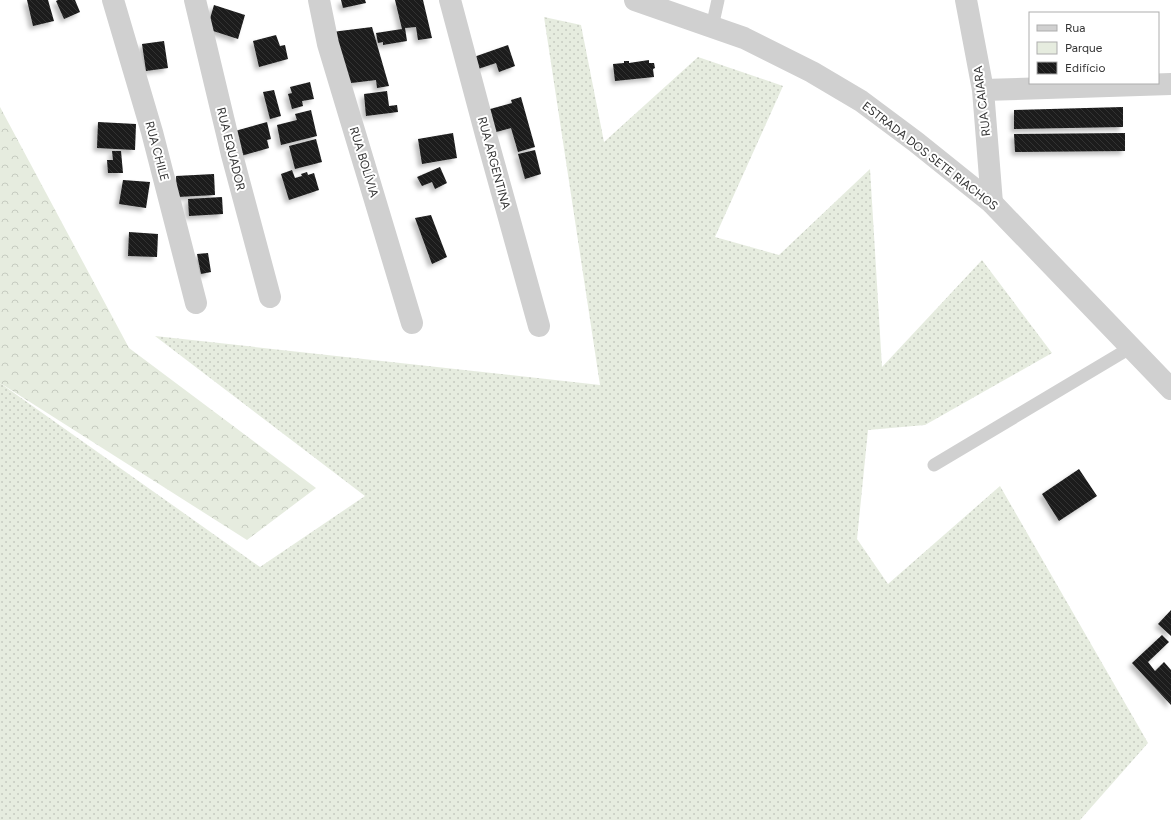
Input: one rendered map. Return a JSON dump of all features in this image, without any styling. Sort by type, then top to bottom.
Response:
[{"type":"street","name":"RUA CHILE","points":[[113,0],[152,132],[196,303]]},
{"type":"street","name":"RUA EQUADOR","points":[[195,0],[232,155],[270,297]]},
{"type":"street","name":"RUA BOLÍVIA","points":[[319,0],[328,44],[412,323]]},
{"type":"street","name":"RUA ARGENTINA","points":[[450,0],[539,326]]},
{"type":"street","name":"ESTRADA DOS SETE RIACHOS","points":[[635,0],[744,38],[812,72],[861,101],[916,142],[992,203],[1171,390]]},
{"type":"street","name":"RUA CAIARA","points":[[966,0],[983,90],[992,203]]},
{"type":"street","points":[[983,90],[1171,84]]},
{"type":"lane","points":[[712,27],[718,0]]},
{"type":"lane","points":[[934,465],[1130,348]]},
{"type":"green space","points":[[544,17],[581,25],[604,142],[698,57],[783,86],[715,237],[779,255],[870,169],[882,367],[982,260],[1052,353],[925,425],[868,430],[857,539],[888,584],[1000,486],[1148,743],[1080,820],[0,820],[0,383],[260,567],[365,496],[155,336],[600,385]]},
{"type":"green space","points":[[0,107],[129,348],[316,488],[247,540],[0,383]]},
{"type":"building","points":[[27,0],[48,0],[54,21],[33,26]]},
{"type":"building","points":[[75,0],[80,12],[64,19],[56,1]]},
{"type":"building","points":[[341,0],[365,0],[366,3],[343,8]]},
{"type":"building","points":[[395,0],[423,0],[432,38],[418,40],[416,27],[405,28],[407,41],[383,45],[383,42],[378,43],[376,33],[402,29]]},
{"type":"building","points":[[214,5],[245,15],[238,39],[207,29]]},
{"type":"building","points":[[372,27],[389,86],[377,88],[376,80],[343,84],[332,32]]},
{"type":"building","points":[[276,35],[280,46],[285,45],[288,59],[259,67],[253,41]]},
{"type":"building","points":[[164,41],[168,68],[146,71],[142,44]]},
{"type":"building","points":[[508,45],[515,66],[499,72],[496,63],[475,70],[471,58]]},
{"type":"building","points":[[649,60],[649,63],[654,63],[654,77],[615,81],[613,64],[624,63],[624,61],[629,61],[629,63]]},
{"type":"building","points":[[310,82],[314,99],[302,101],[303,106],[292,109],[288,94],[292,93],[290,87]]},
{"type":"building","points":[[274,90],[281,116],[270,119],[263,92]]},
{"type":"building","points":[[387,91],[389,106],[397,105],[398,112],[366,116],[364,94]]},
{"type":"building","points":[[521,97],[535,147],[518,152],[511,128],[489,134],[483,111],[512,103],[511,100]]},
{"type":"building","points":[[1123,107],[1123,127],[1014,129],[1014,110]]},
{"type":"building","points":[[311,110],[317,136],[281,145],[277,125],[297,120],[295,114]]},
{"type":"building","points":[[98,122],[136,124],[135,150],[97,148]]},
{"type":"building","points":[[267,122],[271,139],[267,140],[269,148],[234,158],[228,133]]},
{"type":"building","points":[[453,133],[457,158],[422,164],[418,139]]},
{"type":"building","points":[[1125,133],[1125,151],[1015,152],[1014,134]]},
{"type":"building","points":[[316,139],[322,162],[295,169],[289,146]]},
{"type":"building","points":[[535,150],[541,174],[525,179],[518,154]]},
{"type":"building","points":[[112,151],[121,151],[123,173],[108,173],[107,160],[113,160]]},
{"type":"building","points":[[440,167],[447,183],[435,189],[432,182],[422,186],[417,177]]},
{"type":"building","points":[[292,170],[295,178],[302,176],[301,174],[307,172],[308,175],[314,173],[319,190],[289,200],[281,174]]},
{"type":"building","points":[[214,174],[215,195],[177,197],[176,176]]},
{"type":"building","points":[[123,180],[150,182],[146,208],[119,204]]},
{"type":"building","points":[[222,197],[223,214],[189,216],[188,199]]},
{"type":"building","points":[[431,215],[447,257],[432,264],[415,218]]},
{"type":"building","points":[[129,232],[158,234],[157,257],[128,256]]},
{"type":"building","points":[[208,253],[211,272],[201,274],[197,254]]},
{"type":"building","points":[[1079,469],[1097,496],[1059,521],[1042,494]]},
{"type":"building","points":[[1171,610],[1171,636],[1158,624]]},
{"type":"building","points":[[1162,635],[1169,642],[1148,662],[1155,671],[1164,662],[1171,670],[1171,705],[1132,663]]}]
